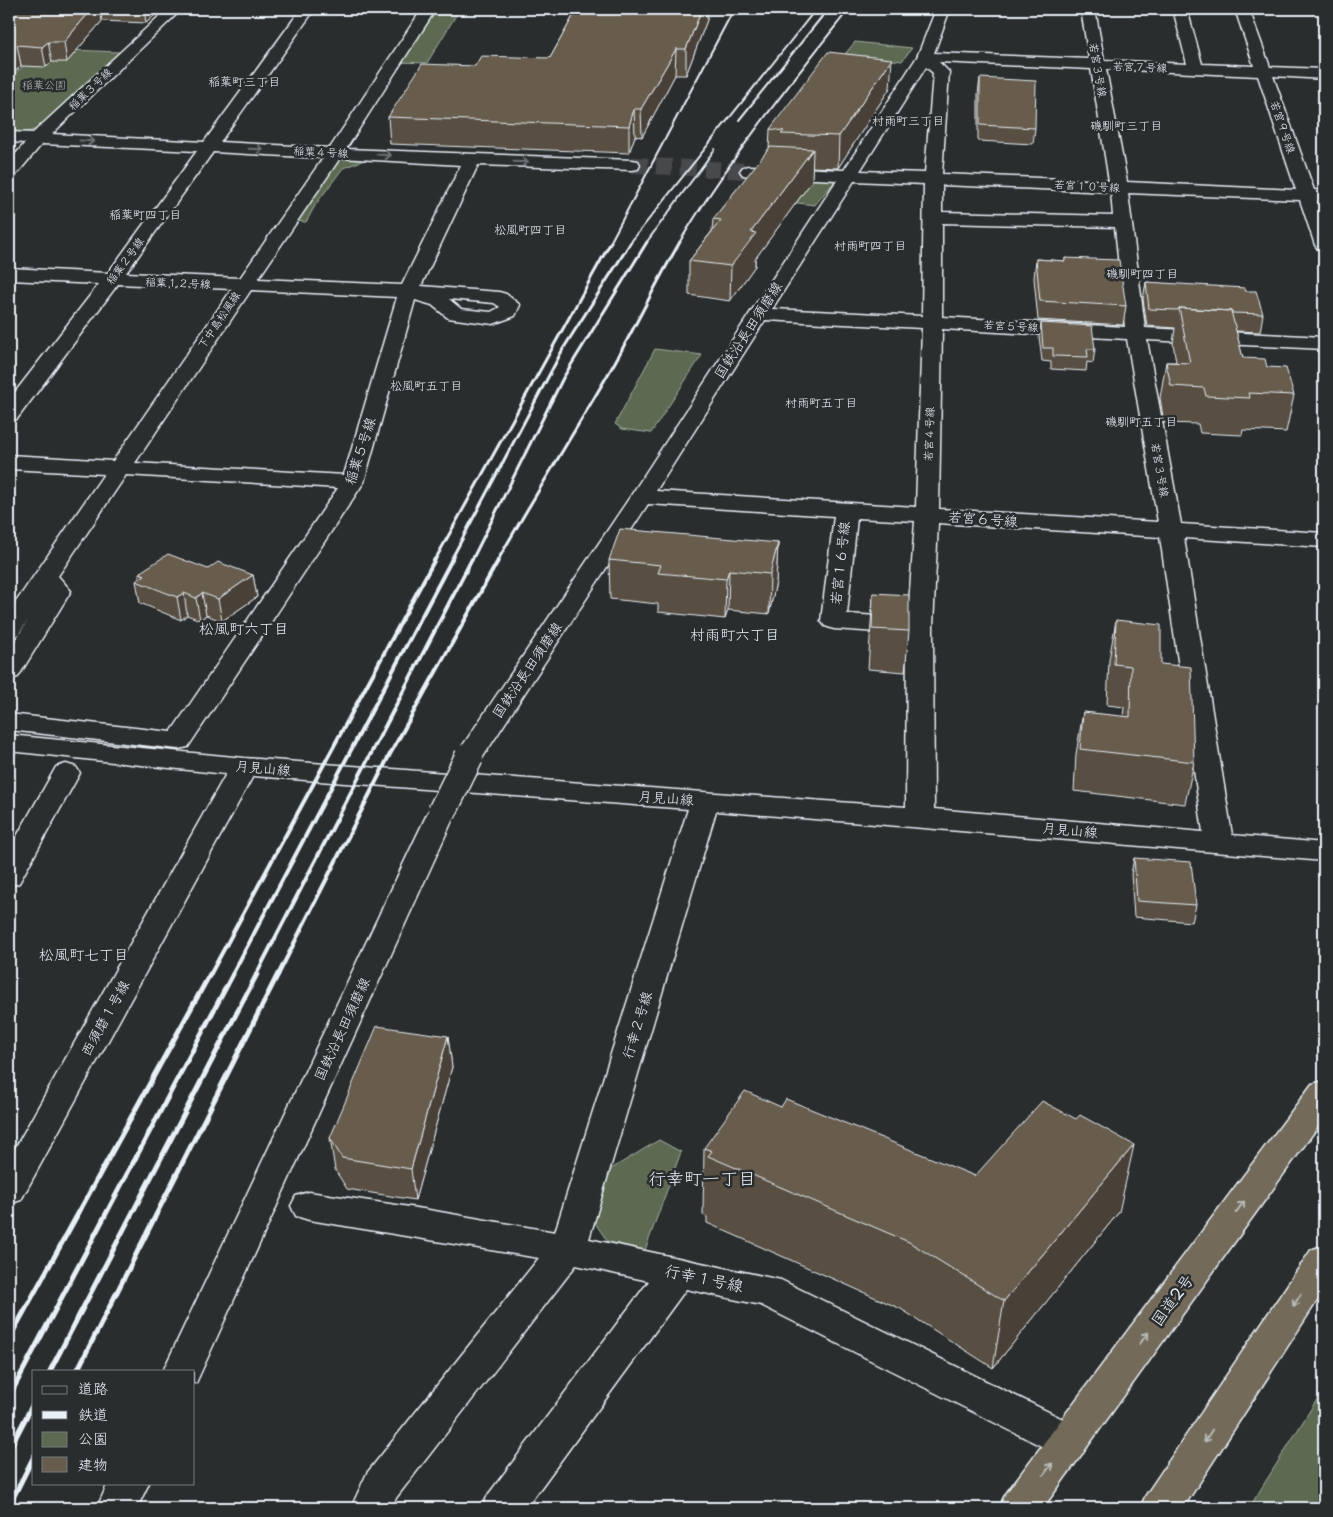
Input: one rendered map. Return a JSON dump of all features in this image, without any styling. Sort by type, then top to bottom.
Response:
[{"type":"highway","name":"国道2号","points":[[1019,1508],[1324,1093]]},
{"type":"highway","points":[[1160,1508],[1324,1260]]},
{"type":"street","name":"稲葉３号線","points":[[9,172],[38,138],[175,9]]},
{"type":"street","name":"稲葉２号線","points":[[9,414],[112,280],[308,9]]},
{"type":"street","name":"下中島松風線","points":[[9,630],[242,286],[335,153],[429,9]]},
{"type":"street","name":"国鉄沿長田須磨線","points":[[182,1370],[468,757],[641,497],[849,174],[915,109],[925,57],[943,9]]},
{"type":"street","name":"若宮３号線","points":[[1088,9],[1096,65],[1120,188],[1136,333],[1171,532],[1219,842]]},
{"type":"street","points":[[1180,9],[1196,69]]},
{"type":"street","name":"若宮９号線","points":[[1242,9],[1324,245]]},
{"type":"street","name":"若宮７号線","points":[[925,57],[1324,74]]},
{"type":"street","name":"若宮４号線","points":[[920,817],[920,626],[927,515],[932,322],[933,179],[915,109],[941,72],[925,57]]},
{"type":"street","name":"稲葉４号線","points":[[9,137],[472,160],[632,165]]},
{"type":"street","name":"稲葉５号線","points":[[9,722],[178,740],[352,482],[408,292],[472,160]]},
{"type":"street","points":[[748,171],[849,174]]},
{"type":"street","name":"若宮１０号線","points":[[849,174],[1324,196]]},
{"type":"street","points":[[933,218],[1124,222]]},
{"type":"street","points":[[9,291],[16,275]]},
{"type":"street","name":"稲葉１２号線","points":[[16,275],[408,292]]},
{"type":"street","name":"若宮５号線","points":[[758,314],[1324,343]]},
{"type":"street","points":[[9,462],[352,482]]},
{"type":"street","name":"若宮６号線","points":[[641,497],[846,509],[1171,532],[1324,540]]},
{"type":"street","name":"若宮１６号線","points":[[846,509],[834,621],[920,626]]},
{"type":"street","points":[[9,671],[59,591],[44,576]]},
{"type":"street","name":"月見山線","points":[[9,743],[244,767],[920,817],[1324,852]]},
{"type":"street","name":"西須磨１号線","points":[[9,1190],[20,1149],[244,767]]},
{"type":"street","points":[[9,876],[66,774]]},
{"type":"street","name":"行幸２号線","points":[[568,1249],[705,801]]},
{"type":"street","name":"行幸１号線","points":[[309,1206],[423,1223],[568,1249],[768,1292],[1068,1441]]},
{"type":"street","points":[[371,1508],[381,1486],[568,1249]]},
{"type":"street","points":[[502,1508],[676,1272]]},
{"type":"street","points":[[117,1508],[129,1484]]},
{"type":"green space","points":[[432,11],[458,12],[427,63],[398,62]]},
{"type":"green space","points":[[855,42],[912,48],[902,61],[845,54]]},
{"type":"green space","name":"稲葉公園","points":[[45,49],[119,52],[38,129],[22,133],[9,132],[9,78]]},
{"type":"green space","points":[[340,157],[367,159],[343,168],[316,204],[306,222],[295,221]]},
{"type":"green space","points":[[767,176],[835,178],[835,181],[815,205],[753,198]]},
{"type":"green space","points":[[655,349],[702,355],[651,433],[622,429],[615,424]]},
{"type":"green space","points":[[659,1140],[681,1152],[645,1250],[608,1242],[591,1217],[606,1172]]},
{"type":"green space","points":[[1324,1388],[1324,1508],[1249,1508]]},
{"type":"building","points":[[9,9],[92,9],[64,42],[48,42],[42,47],[17,45],[9,53]]},
{"type":"building","points":[[577,9],[702,9],[686,49],[676,49],[641,109],[634,109],[629,126],[388,117],[422,64],[475,66],[481,56],[550,58]]},
{"type":"building","points":[[828,52],[892,59],[839,136],[781,134],[784,131],[770,129]]},
{"type":"building","points":[[980,78],[1036,81],[1035,128],[980,125]]},
{"type":"building","points":[[770,147],[813,149],[751,232],[756,233],[731,266],[689,261],[721,220],[713,219]]},
{"type":"building","points":[[1065,258],[1119,260],[1126,306],[1040,301],[1036,259],[1065,261]]},
{"type":"building","points":[[1146,282],[1245,288],[1245,291],[1256,291],[1263,314],[1179,308],[1178,310],[1149,309]]},
{"type":"building","points":[[1179,308],[1231,311],[1243,358],[1265,359],[1267,367],[1286,368],[1294,395],[1248,393],[1250,398],[1206,396],[1204,388],[1171,386],[1166,362],[1190,363]]},
{"type":"building","points":[[1041,323],[1092,326],[1095,349],[1087,349],[1088,357],[1053,356],[1053,348],[1043,348]]},
{"type":"building","points":[[620,529],[778,543],[770,574],[729,570],[726,579],[658,573],[661,565],[609,560]]},
{"type":"building","points":[[168,554],[208,569],[218,562],[253,575],[218,599],[202,593],[196,598],[184,593],[177,597],[136,581],[145,575],[139,573]]},
{"type":"building","points":[[873,593],[909,595],[909,631],[872,629]]},
{"type":"building","points":[[1116,620],[1161,625],[1161,664],[1191,667],[1194,762],[1080,749],[1083,712],[1130,717],[1131,666],[1114,664]]},
{"type":"building","points":[[1134,858],[1191,862],[1196,905],[1137,901]]},
{"type":"building","points":[[377,1026],[448,1036],[411,1169],[342,1158],[330,1138]]},
{"type":"building","points":[[745,1091],[781,1107],[786,1099],[975,1176],[1042,1101],[1076,1119],[1080,1115],[1134,1145],[1004,1301],[909,1242],[708,1156],[712,1151],[704,1148]]},
{"type":"tunnel","points":[[632,165],[749,171]]},
{"type":"railway","points":[[610,243],[734,9]]},
{"type":"railway","points":[[630,243],[816,9]]},
{"type":"railway","points":[[739,120],[828,9]]},
{"type":"railway","points":[[679,243],[739,153],[782,94],[849,9]]},
{"type":"railway","points":[[646,243],[715,149]]},
{"type":"railway","points":[[435,560],[611,242]]},
{"type":"railway","points":[[451,560],[563,349],[631,242]]},
{"type":"railway","points":[[472,560],[563,378],[647,242]]},
{"type":"railway","points":[[498,560],[617,359],[680,242]]},
{"type":"railway","points":[[210,975],[435,559]]},
{"type":"railway","points":[[232,975],[452,559]]},
{"type":"railway","points":[[256,975],[472,559]]},
{"type":"railway","points":[[278,975],[389,756],[499,559]]},
{"type":"railway","points":[[9,1339],[210,974]]},
{"type":"railway","points":[[9,1397],[233,974]]},
{"type":"railway","points":[[51,1370],[257,974]]},
{"type":"railway","points":[[78,1370],[278,974]]},
{"type":"railway","points":[[9,1450],[32,1406]]},
{"type":"railway","points":[[9,1506],[32,1460]]},
{"type":"district","name":"稲葉町三丁目","points":[[244,82]]},
{"type":"district","name":"村雨町三丁目","points":[[908,121]]},
{"type":"district","name":"磯馴町三丁目","points":[[1126,126]]},
{"type":"district","name":"稲葉町四丁目","points":[[145,215]]},
{"type":"district","name":"松風町四丁目","points":[[530,230]]},
{"type":"district","name":"村雨町四丁目","points":[[870,246]]},
{"type":"district","name":"磯馴町四丁目","points":[[1142,274]]},
{"type":"district","name":"松風町五丁目","points":[[426,386]]},
{"type":"district","name":"村雨町五丁目","points":[[821,403]]},
{"type":"district","name":"磯馴町五丁目","points":[[1141,422]]},
{"type":"district","name":"松風町六丁目","points":[[244,629]]},
{"type":"district","name":"村雨町六丁目","points":[[735,635]]},
{"type":"district","name":"松風町七丁目","points":[[84,955]]},
{"type":"district","name":"行幸町一丁目","points":[[702,1179]]}]
